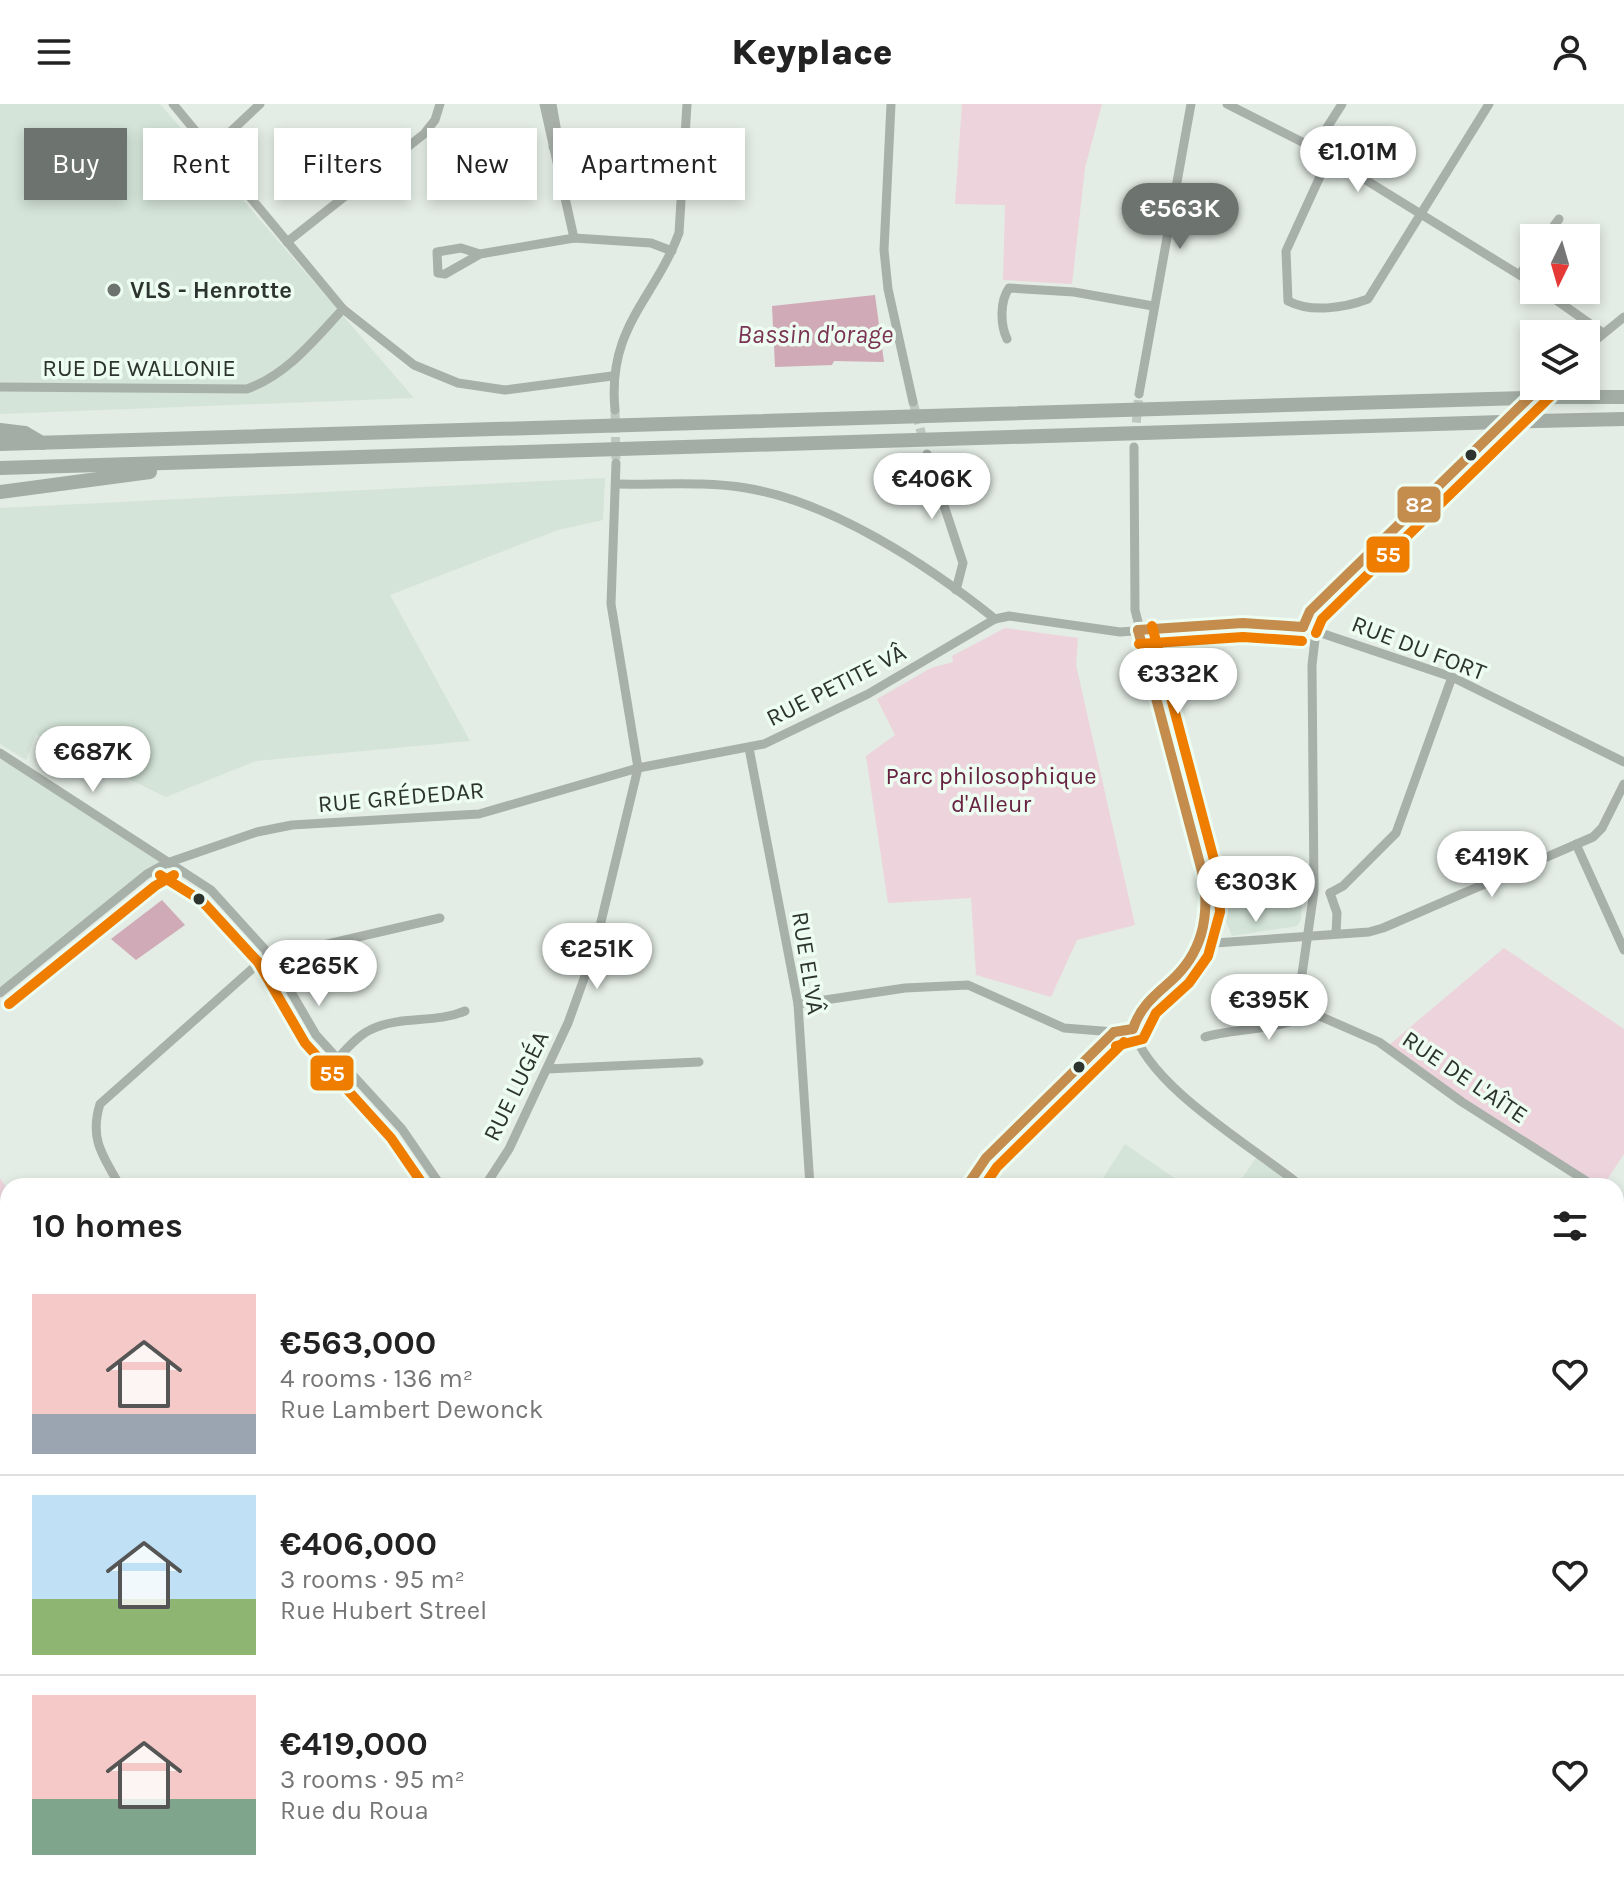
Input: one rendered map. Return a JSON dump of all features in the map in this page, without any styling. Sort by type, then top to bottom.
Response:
[{"type":"highway","points":[[0,444],[1624,397]]},
{"type":"highway","points":[[0,468],[1624,419]]},
{"type":"highway","points":[[0,430],[25,433],[43,443]]},
{"type":"highway","points":[[0,492],[140,473],[327,464],[350,457]]},
{"type":"street","points":[[173,104],[193,128]]},
{"type":"street","points":[[234,128],[260,104]]},
{"type":"street","points":[[287,242],[424,134],[435,120],[440,104]]},
{"type":"street","points":[[544,104],[553,147]]},
{"type":"street","points":[[552,104],[556,128]]},
{"type":"street","points":[[615,410],[612,376],[634,311],[672,251],[679,233],[687,104]]},
{"type":"street","points":[[891,104],[884,250],[888,289],[913,402]]},
{"type":"street","points":[[1139,394],[1191,104]]},
{"type":"street","points":[[1227,104],[1314,148],[1520,274]]},
{"type":"street","points":[[1314,148],[1342,104]]},
{"type":"street","points":[[1328,159],[1286,251],[1288,301],[1299,307],[1349,306],[1368,299],[1489,104]]},
{"type":"street","points":[[252,200],[343,309],[414,365],[458,383],[526,389],[612,376]]},
{"type":"street","points":[[565,200],[574,238]]},
{"type":"street","points":[[1555,224],[1559,219]]},
{"type":"street","points":[[480,254],[461,248],[437,252],[438,273],[445,274],[480,254],[574,238],[651,243],[672,251]]},
{"type":"street","points":[[1007,339],[1003,330],[1003,308],[1009,288],[1074,292],[1153,306]]},
{"type":"street","points":[[1562,304],[1603,333]]},
{"type":"street","name":"RUE DE WALLONIE","points":[[0,387],[247,389],[271,380],[288,367],[343,309]]},
{"type":"street","points":[[1600,336],[1624,317]]},
{"type":"street","points":[[1303,627],[1310,611],[1527,400]]},
{"type":"street","points":[[1134,447],[1135,610],[1138,630],[1204,879],[1208,918],[1201,944],[1182,970],[1138,1010],[1133,1029],[1138,1048],[1170,1087],[1290,1178]]},
{"type":"street","points":[[927,454],[963,563],[956,590]]},
{"type":"street","points":[[616,463],[611,604],[638,768]]},
{"type":"street","points":[[616,484],[745,488],[794,502],[840,520],[956,590],[995,619]]},
{"type":"street","name":"RUE DU FORT","points":[[995,619],[1009,616],[1120,632],[1243,623],[1303,627],[1452,677],[1624,762]]},
{"type":"street","name":"RUE PETITE VÂ","points":[[638,768],[749,748],[785,736],[868,694],[995,619]]},
{"type":"street","points":[[1205,1037],[1225,1030],[1292,1022],[1308,1011],[1298,998],[1310,934],[1314,891],[1312,665],[1316,631]]},
{"type":"street","points":[[1314,891],[1330,893],[1343,886],[1396,833],[1452,677]]},
{"type":"street","name":"RUE EL'VÂ","points":[[749,748],[798,1004],[809,1178]]},
{"type":"street","points":[[0,753],[211,890],[269,954],[316,1035],[402,1129],[436,1178]]},
{"type":"street","name":"RUE GRÉDEDAR","points":[[0,993],[147,874],[167,863],[257,832],[292,825],[479,814],[638,768]]},
{"type":"street","name":"RUE LUGÉA","points":[[490,1178],[509,1149],[547,1069],[594,951],[638,768]]},
{"type":"street","points":[[1201,944],[1383,928],[1576,844],[1602,828],[1624,784]]},
{"type":"street","points":[[1576,844],[1612,925],[1621,937],[1624,950]]},
{"type":"street","points":[[1330,893],[1337,913],[1336,933]]},
{"type":"street","points":[[277,966],[306,949],[440,918]]},
{"type":"street","points":[[115,1178],[99,1149],[94,1125],[100,1104],[269,954]]},
{"type":"street","points":[[798,1004],[905,988],[968,985],[1054,1025],[1114,1032],[1133,1029]]},
{"type":"street","points":[[336,1060],[366,1031],[382,1025],[452,1017],[465,1011]]},
{"type":"street","name":"RUE DE L'AÎTE","points":[[1308,1011],[1379,1042],[1462,1102],[1581,1178]]},
{"type":"street","points":[[972,1178],[986,1158],[1114,1032]]},
{"type":"street","points":[[547,1069],[699,1062]]},
{"type":"shaded area","points":[[0,104],[160,104],[181,128],[143,128],[143,200],[243,200],[414,398],[0,414]]},
{"type":"shaded area","points":[[605,478],[603,520],[558,530],[390,595],[470,741],[256,761],[166,797],[36,734],[26,760],[0,744],[0,508]]},
{"type":"shaded area","points":[[0,753],[160,862],[0,994]]},
{"type":"shaded area","points":[[1258,855],[1278,884],[1303,884],[1301,920],[1297,926],[1232,936],[1220,906],[1223,903],[1214,891]]},
{"type":"shaded area","points":[[1125,1144],[1174,1178],[1103,1178]]},
{"type":"shaded area","points":[[1257,1156],[1283,1178],[1242,1178]]},
{"type":"green space","points":[[962,104],[1102,104],[1085,168],[1072,284],[1003,280],[1005,205],[955,204]]},
{"type":"green space","name":"Parc philosophique d'Alleur","points":[[1005,628],[1078,638],[1076,665],[1135,925],[1077,940],[1051,997],[976,975],[971,898],[888,903],[866,756],[895,735],[877,699],[931,668],[953,662],[952,656]]},
{"type":"green space","points":[[1504,948],[1624,1029],[1624,1154],[1608,1178],[1584,1178],[1462,1102],[1389,1045]]},
{"type":"water","name":"Bassin d'orage","points":[[875,295],[884,362],[834,361],[832,365],[775,367],[772,306]]},
{"type":"water","points":[[162,900],[185,925],[136,960],[111,939]]},
{"type":"tunnel","points":[[1135,436],[1139,394]]},
{"type":"tunnel","points":[[913,402],[924,443]]},
{"type":"tunnel","points":[[615,410],[616,463]]},
{"type":"transit line","name":"82","points":[[1303,627],[1310,611],[1527,400]]},
{"type":"transit line","name":"55","points":[[1316,633],[1322,619],[1547,400]]},
{"type":"transit line","name":"82","points":[[1138,630],[1243,623],[1303,627]]},
{"type":"transit line","name":"55","points":[[1116,1046],[1143,1039],[1156,1013],[1189,983],[1208,956],[1220,912],[1218,875],[1152,626]]},
{"type":"transit line","name":"82","points":[[1114,1032],[1133,1029],[1148,1002],[1182,970],[1201,934],[1205,908],[1204,879],[1138,630]]},
{"type":"transit line","name":"55","points":[[1139,644],[1243,637],[1302,641]]},
{"type":"transit line","name":"55","points":[[160,875],[202,901],[258,962],[305,1043],[391,1138],[418,1178]]},
{"type":"transit line","name":"55","points":[[9,1004],[155,886],[174,875]]},
{"type":"transit line","name":"82","points":[[972,1178],[986,1158],[1114,1032]]},
{"type":"transit line","name":"55","points":[[989,1178],[1124,1042]]},
{"type":"place","name":"VLS - Henrotte","points":[[114,290]]}]
